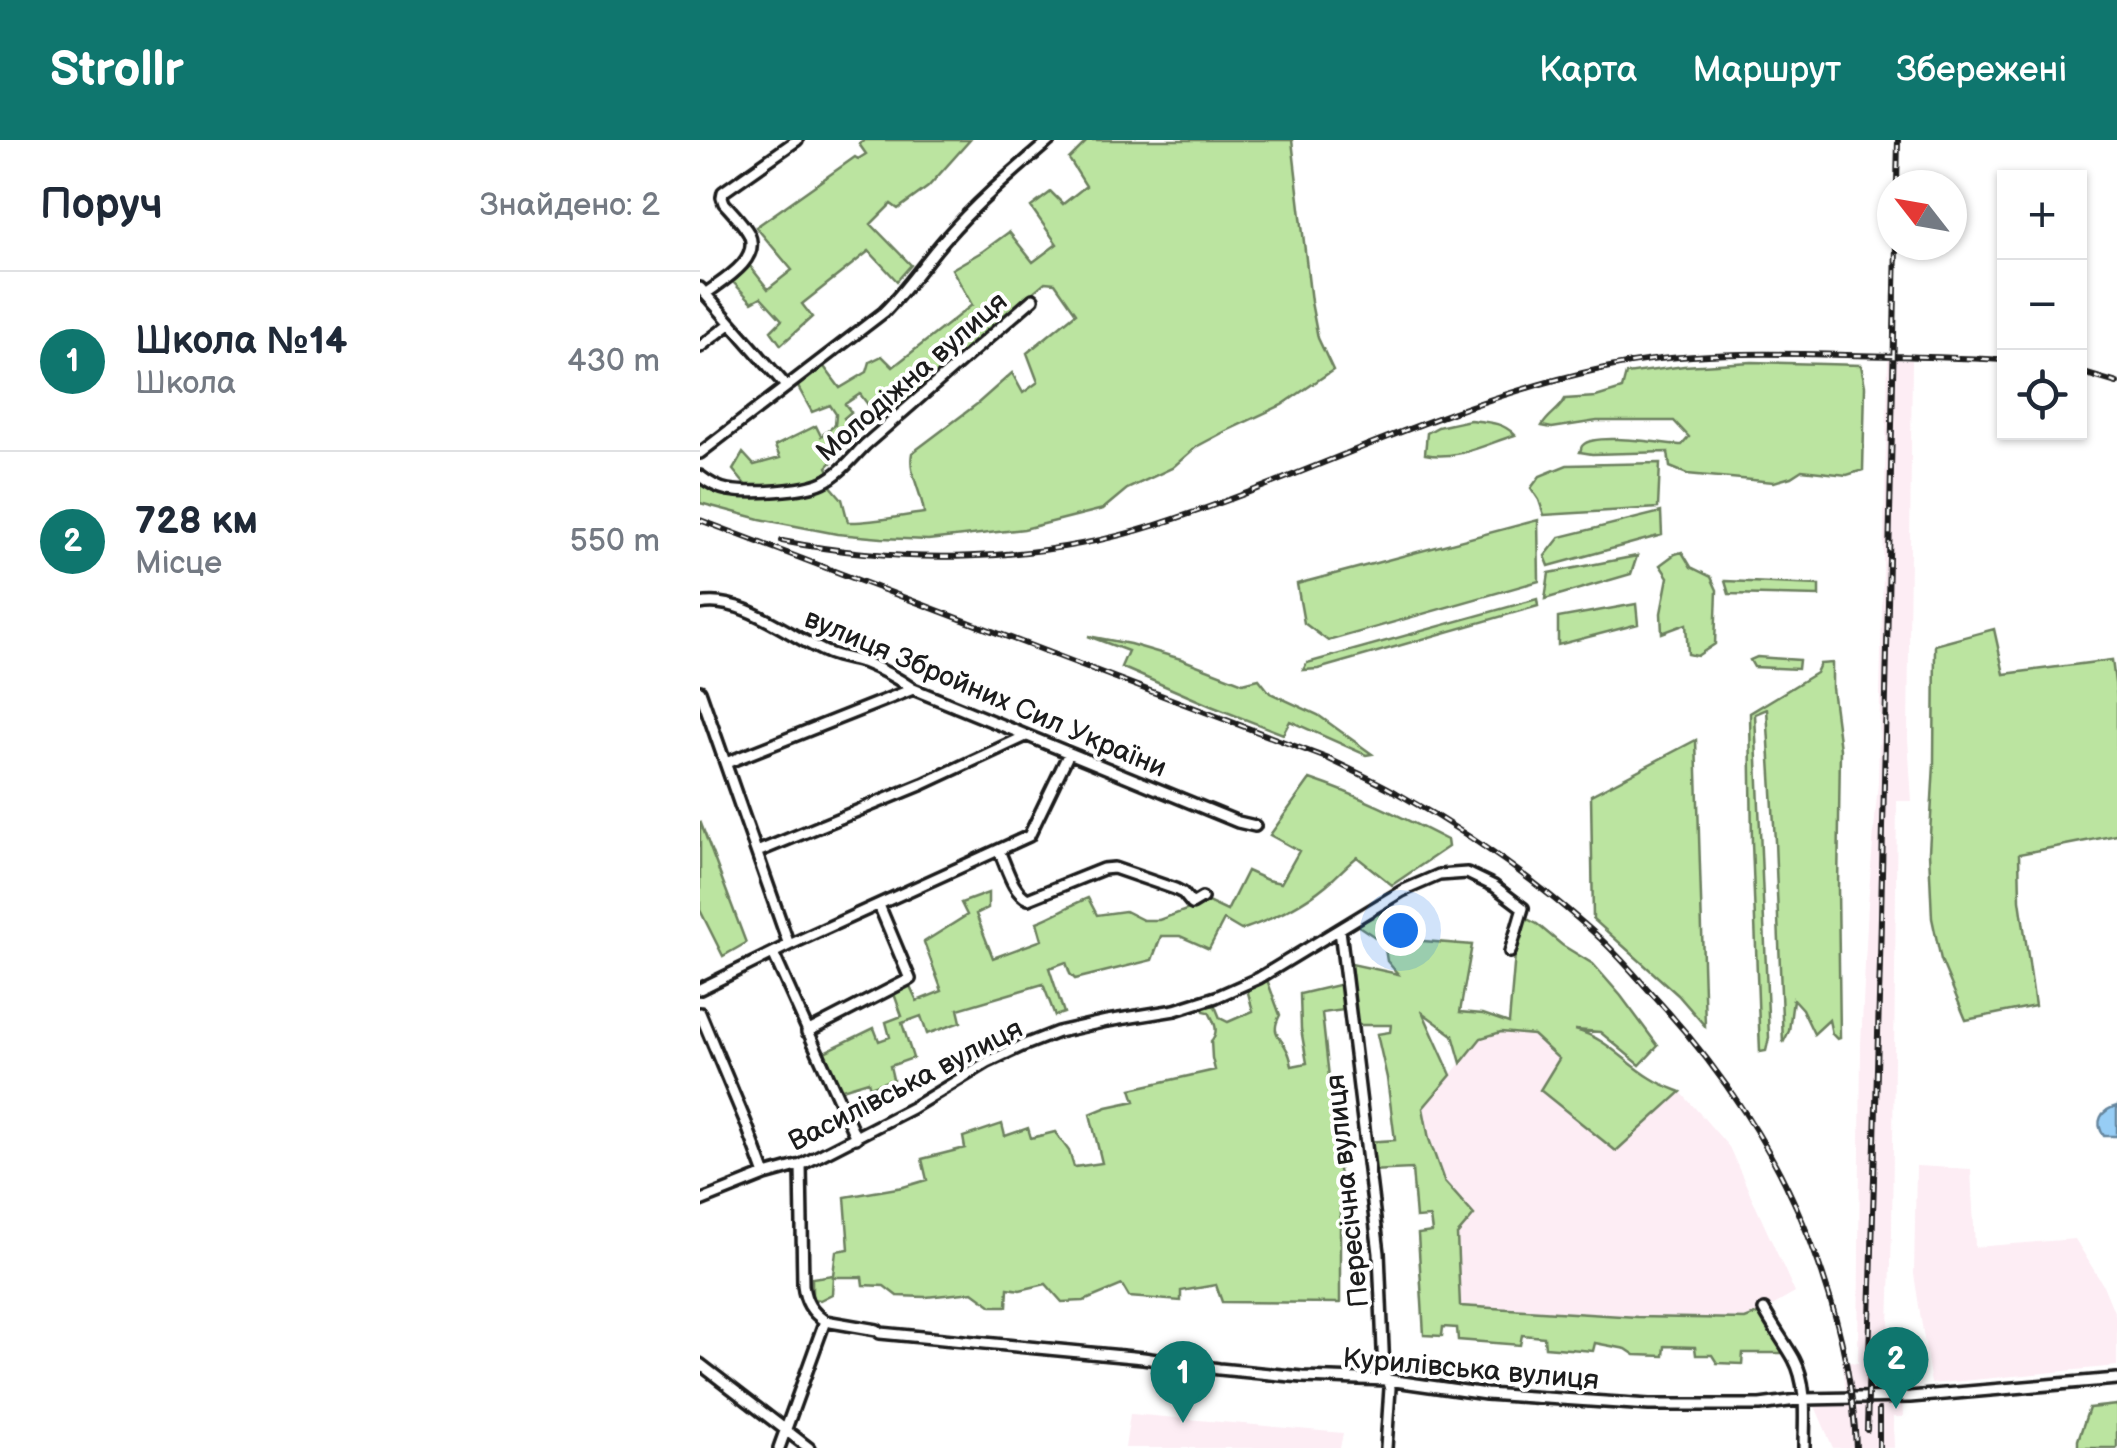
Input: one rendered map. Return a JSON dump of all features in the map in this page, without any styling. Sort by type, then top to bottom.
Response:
[{"type":"street","points":[[786,386],[702,291],[748,258],[752,240],[724,202],[723,192],[797,140]]},
{"type":"street","points":[[700,453],[884,312],[973,209],[1050,140]]},
{"type":"street","name":"Молодіжна вулиця","points":[[700,476],[733,491],[822,482],[1033,299]]},
{"type":"street","points":[[700,347],[730,324]]},
{"type":"street","name":"вулиця Збройних Сил України","points":[[700,604],[714,601],[749,612],[830,654],[864,663],[913,689],[1255,826]]},
{"type":"street","points":[[726,763],[913,689]]},
{"type":"street","points":[[700,691],[789,945]]},
{"type":"street","points":[[757,852],[1026,736]]},
{"type":"street","points":[[700,990],[789,945],[1029,836],[1068,753]]},
{"type":"street","points":[[1000,851],[1016,889],[1028,899],[1114,868],[1175,889],[1192,904],[1202,898]]},
{"type":"street","name":"Василівська вулиця","points":[[700,1200],[801,1165],[1022,1046],[1058,1032],[1175,1010],[1216,998],[1260,978],[1402,892],[1439,875],[1467,873],[1494,886],[1523,908],[1510,952]]},
{"type":"street","points":[[807,1032],[910,980],[879,905]]},
{"type":"street","name":"Пересічна вулиця","points":[[1340,930],[1379,1253],[1384,1373],[1390,1388],[1386,1448]]},
{"type":"street","points":[[773,953],[856,1138]]},
{"type":"street","points":[[700,1013],[765,1175]]},
{"type":"street","points":[[779,1448],[824,1321],[810,1308],[803,1285],[801,1165]]},
{"type":"street","points":[[1764,1310],[1795,1361],[1804,1399],[1804,1448]]},
{"type":"street","name":"Курилівська вулиця","points":[[824,1321],[880,1333],[1219,1369],[1388,1380],[1486,1394],[1649,1406],[1760,1405],[1804,1399],[1976,1393],[2117,1379]]},
{"type":"street","points":[[700,1364],[809,1448]]},
{"type":"shaded area","points":[[1888,359],[1912,360],[1908,739],[1912,801],[1897,801],[1887,1391],[1902,1392],[1903,1417],[1893,1417],[1894,1448],[1833,1448],[1815,1406],[1848,1406],[1842,1361],[1858,1363],[1861,1044],[1878,782]]},
{"type":"shaded area","points":[[1492,1025],[1591,1034],[1650,1078],[1681,1092],[1729,1147],[1795,1293],[1745,1319],[1460,1306],[1457,1235],[1474,1215],[1444,1181],[1423,1108]]},
{"type":"shaded area","points":[[1916,1166],[1971,1169],[1975,1247],[2075,1239],[2103,1285],[2117,1319],[2117,1366],[1931,1384],[1914,1274]]},
{"type":"shaded area","points":[[1130,1414],[1343,1433],[1340,1448],[1125,1448]]},
{"type":"green space","points":[[865,140],[970,140],[928,187],[898,209],[891,204],[871,224],[911,265],[897,281],[869,251],[802,304],[812,317],[781,345],[771,331],[782,320],[761,297],[752,302],[733,282],[750,266],[768,289],[792,270],[756,227],[855,157],[866,154],[859,144]]},
{"type":"green space","points":[[1088,140],[1292,140],[1311,302],[1318,338],[1333,370],[1282,405],[1196,447],[1172,468],[1127,489],[1103,509],[1024,529],[928,540],[882,538],[837,534],[700,503],[700,482],[716,491],[799,492],[829,484],[842,499],[848,522],[924,513],[912,453],[1012,373],[1023,393],[1038,382],[1027,353],[1076,313],[1055,283],[1045,282],[881,422],[860,394],[845,404],[851,412],[844,418],[857,436],[827,467],[829,471],[811,480],[747,487],[733,470],[743,453],[754,465],[780,458],[775,446],[816,426],[821,436],[835,425],[836,414],[830,405],[812,412],[797,385],[822,364],[840,388],[867,372],[870,362],[882,356],[893,367],[972,305],[952,269],[1009,232],[1033,262],[1057,244],[1031,207],[1051,192],[1063,204],[1086,186],[1069,159]]},
{"type":"green space","points":[[1752,362],[1861,365],[1865,386],[1863,470],[1847,475],[1802,470],[1774,482],[1687,474],[1670,467],[1668,452],[1580,452],[1583,445],[1601,439],[1682,445],[1689,437],[1674,421],[1542,426],[1565,399],[1596,397],[1622,389],[1626,374]]},
{"type":"green space","points":[[1470,420],[1500,425],[1515,435],[1459,453],[1425,454],[1427,433]]},
{"type":"green space","points":[[1660,463],[1658,508],[1544,515],[1531,488],[1540,476],[1567,465]]},
{"type":"green space","points":[[1661,512],[1662,535],[1549,566],[1545,556],[1560,537]]},
{"type":"green space","points":[[1538,520],[1539,581],[1328,641],[1304,623],[1297,584]]},
{"type":"green space","points":[[1682,552],[1691,567],[1711,577],[1717,590],[1715,644],[1697,656],[1688,654],[1686,624],[1662,633],[1661,613],[1668,577],[1660,565]]},
{"type":"green space","points":[[1637,556],[1631,574],[1545,599],[1549,573]]},
{"type":"green space","points":[[1725,581],[1819,585],[1819,596],[1729,594]]},
{"type":"green space","points":[[1537,599],[1538,606],[1303,670],[1307,663]]},
{"type":"green space","points":[[1636,604],[1638,624],[1558,645],[1558,618]]},
{"type":"green space","points":[[1994,629],[2004,674],[2112,660],[2117,697],[2117,835],[2019,854],[2020,900],[2035,1006],[1966,1020],[1941,960],[1932,918],[1929,852],[1935,645]]},
{"type":"green space","points":[[1088,636],[1181,659],[1243,683],[1259,679],[1270,693],[1318,715],[1372,754],[1366,755],[1290,721],[1283,734],[1211,706],[1121,667],[1128,651]]},
{"type":"green space","points":[[1750,660],[1799,660],[1798,669],[1754,667]]},
{"type":"green space","points":[[1832,663],[1840,749],[1840,1038],[1832,1034],[1829,1020],[1814,1034],[1793,999],[1789,1031],[1783,1043],[1767,709],[1755,714],[1769,1038],[1766,1051],[1760,1052],[1750,713],[1816,673],[1820,664]]},
{"type":"green space","points":[[1696,740],[1705,1026],[1678,995],[1593,919],[1591,795]]},
{"type":"green space","points":[[1310,779],[1413,823],[1447,840],[1448,847],[1392,885],[1357,857],[1313,895],[1278,915],[1241,930],[1224,920],[1209,949],[1180,936],[1161,936],[1152,960],[1075,979],[1066,962],[1049,968],[1064,1013],[1055,1016],[1043,984],[958,1009],[961,1022],[927,1034],[921,1016],[902,1023],[913,1058],[890,1066],[893,1079],[870,1087],[868,1081],[839,1090],[822,1053],[874,1028],[879,1041],[890,1037],[886,1022],[902,1016],[893,991],[909,984],[917,1001],[942,991],[924,942],[967,915],[961,903],[988,893],[988,908],[976,914],[993,958],[1042,940],[1037,922],[1088,898],[1097,915],[1125,911],[1143,920],[1159,920],[1208,902],[1227,911],[1247,871],[1281,883],[1299,851],[1270,835]]},
{"type":"green space","points":[[700,821],[746,943],[723,956],[700,910]]},
{"type":"green space","points":[[1383,912],[1387,930],[1411,940],[1472,945],[1460,1012],[1483,1014],[1509,1023],[1515,954],[1525,918],[1537,924],[1593,964],[1658,1046],[1640,1065],[1600,1032],[1575,1030],[1606,1044],[1651,1078],[1681,1092],[1616,1151],[1540,1090],[1559,1059],[1533,1035],[1501,1032],[1481,1038],[1461,1063],[1453,1035],[1423,1013],[1451,1075],[1423,1108],[1429,1139],[1444,1181],[1474,1215],[1457,1235],[1460,1306],[1637,1317],[1745,1319],[1760,1313],[1784,1353],[1743,1353],[1742,1364],[1717,1363],[1712,1355],[1696,1355],[1695,1347],[1665,1346],[1664,1356],[1635,1355],[1626,1349],[1595,1343],[1593,1351],[1545,1347],[1544,1337],[1522,1335],[1520,1345],[1458,1340],[1457,1328],[1443,1327],[1442,1336],[1424,1335],[1418,1234],[1432,1232],[1430,1217],[1416,1218],[1412,1169],[1369,1171],[1364,1142],[1395,1140],[1377,1034],[1390,1032],[1391,1025],[1355,1025],[1347,963],[1398,974],[1387,961],[1384,943],[1357,925]]},
{"type":"green space","points":[[1266,977],[1280,1015],[1276,1030],[1292,1066],[1307,1063],[1300,994],[1342,984],[1344,1010],[1322,1013],[1340,1178],[1340,1303],[1222,1302],[1216,1285],[1181,1291],[1181,1301],[1129,1297],[1122,1285],[1084,1301],[1062,1302],[1046,1284],[1020,1290],[1008,1288],[1007,1306],[992,1306],[973,1292],[897,1296],[884,1286],[863,1285],[862,1277],[833,1277],[832,1294],[812,1299],[812,1278],[833,1275],[836,1251],[849,1249],[845,1197],[927,1180],[922,1159],[965,1148],[963,1137],[1002,1124],[1005,1136],[1028,1128],[1031,1138],[1055,1132],[1069,1151],[1074,1167],[1102,1163],[1090,1114],[1135,1101],[1131,1089],[1215,1070],[1211,1041],[1215,1026],[1203,1008],[1215,1006],[1220,1018],[1228,1022],[1253,1011],[1247,989]]},
{"type":"green space","points":[[2117,1405],[2117,1448],[2078,1448],[2089,1408]]},
{"type":"water","points":[[2117,1106],[2117,1136],[2104,1136],[2101,1117]]},
{"type":"railway","points":[[1897,170],[1898,140]]},
{"type":"railway","points":[[1867,1430],[1896,260]]},
{"type":"railway","points":[[782,541],[923,557],[1017,553],[1111,538],[1212,506],[1490,400],[1634,362],[1755,354],[1997,360]]},
{"type":"railway","points":[[2087,374],[2117,383]]},
{"type":"railway","points":[[700,520],[1329,759],[1446,822],[1562,905],[1610,948],[1677,1022],[1724,1082],[1767,1150],[1788,1189],[1822,1274],[1846,1362],[1856,1448]]},
{"type":"railway","points":[[1879,1410],[1879,1448]]},
{"type":"place","name":"728 км","points":[[1896,1409]]},
{"type":"place","name":"Школа №14","points":[[1183,1423]]}]
